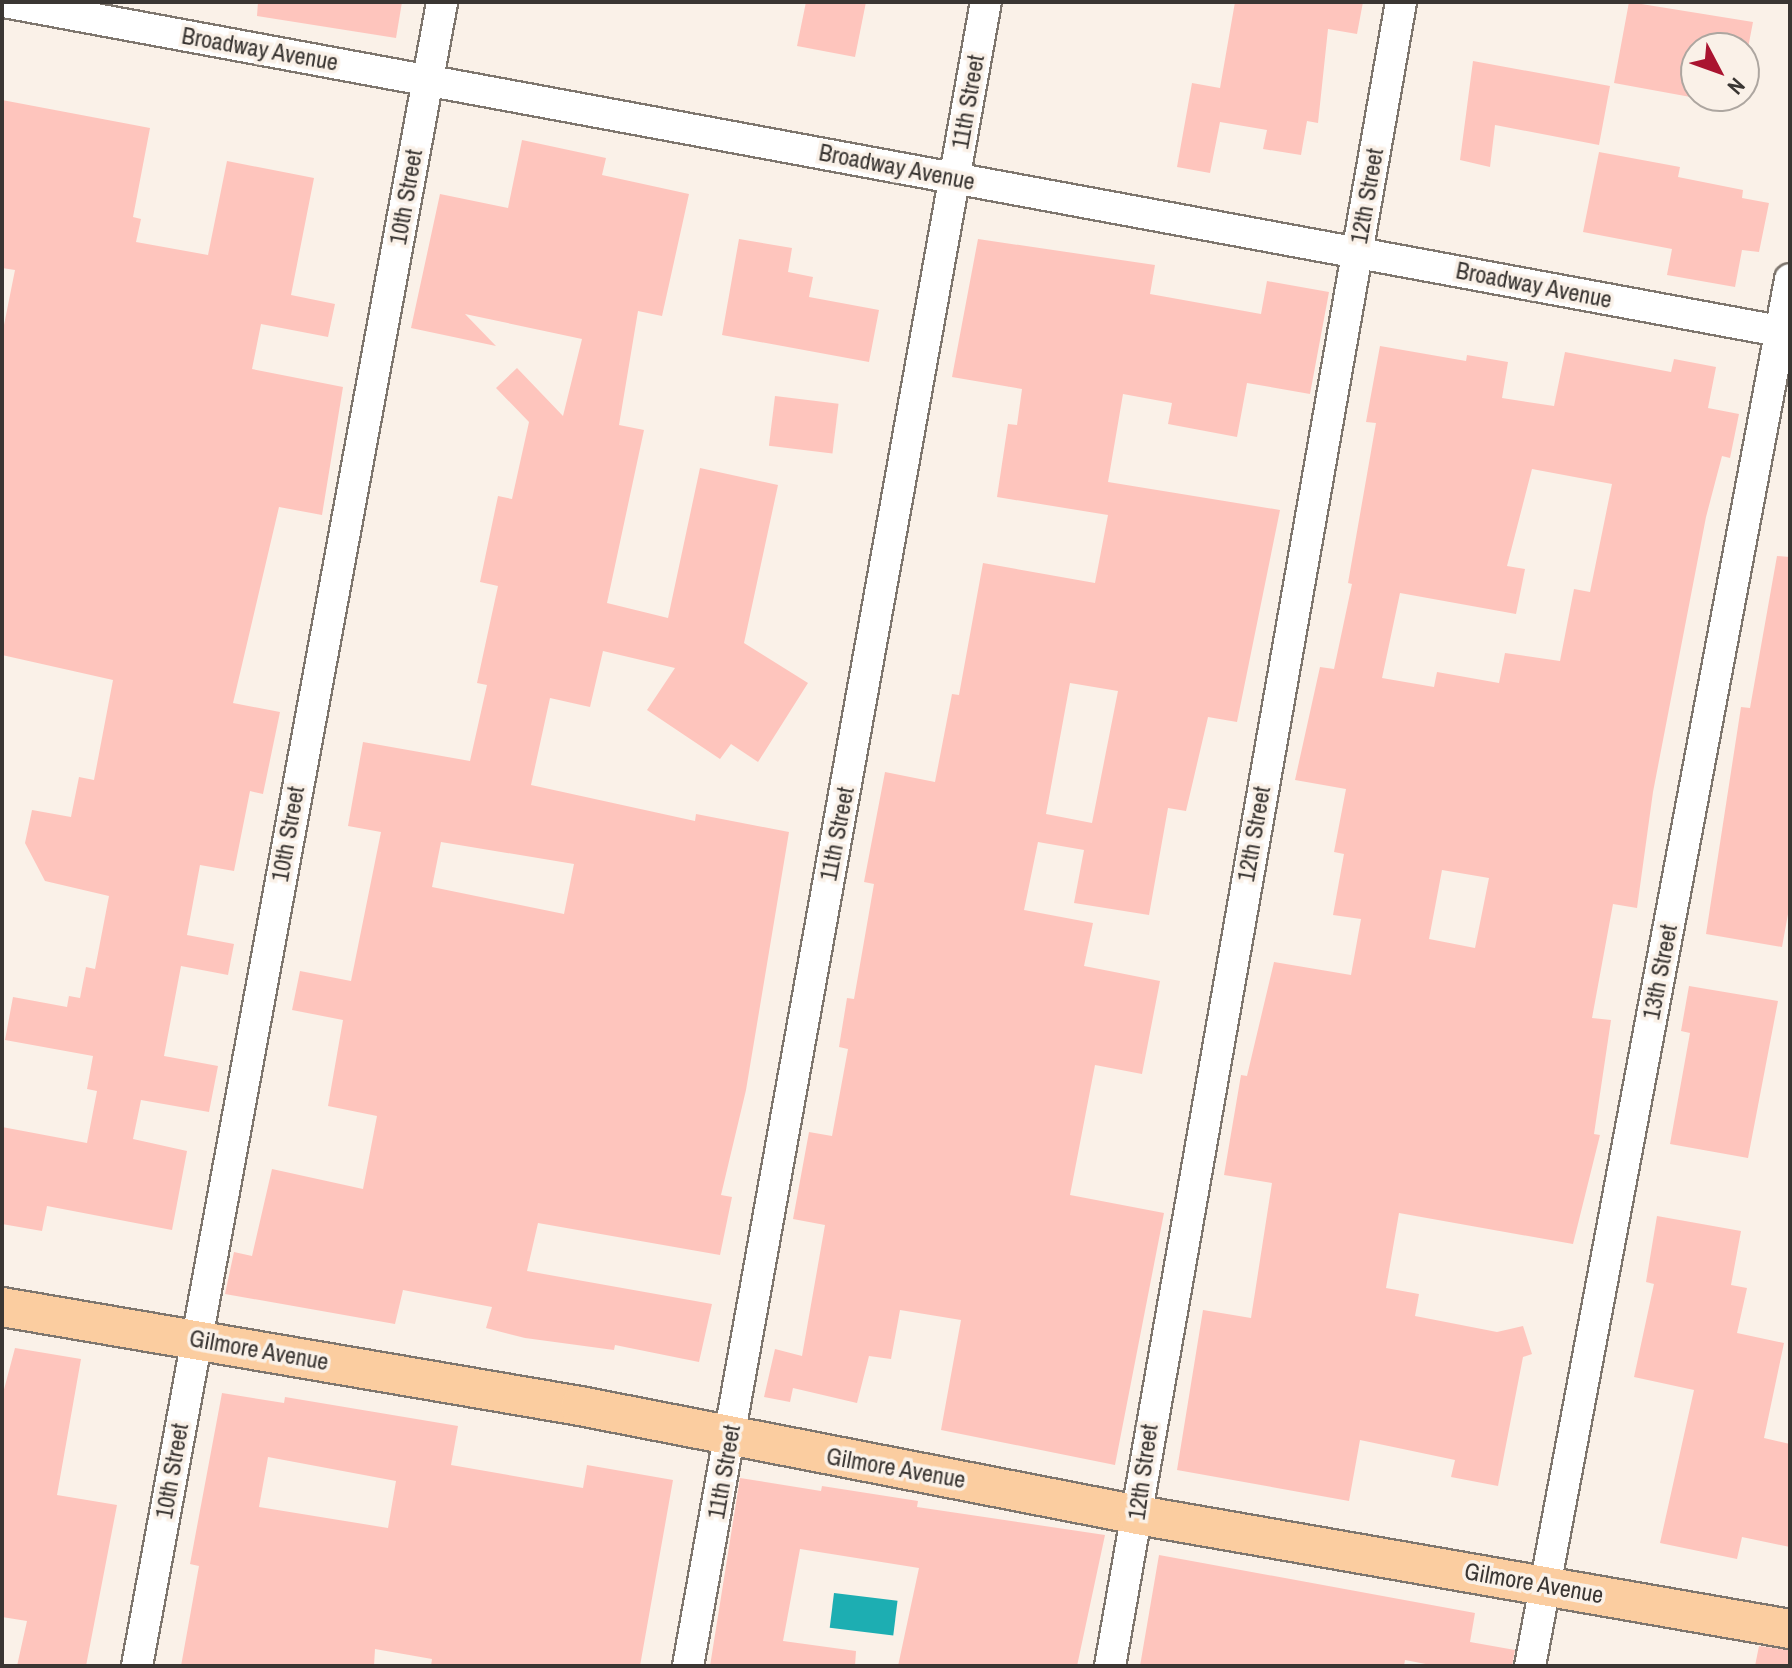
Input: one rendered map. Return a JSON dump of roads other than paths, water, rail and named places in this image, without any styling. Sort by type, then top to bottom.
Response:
[{"type":"main road","name":"Gilmore Avenue","points":[[2,1307],[580,1406],[730,1438],[1138,1515],[1790,1629]]},
{"type":"street","name":"Broadway Avenue","points":[[4,2],[1785,332]]},
{"type":"street","name":"10th Street","points":[[137,1666],[442,2]]},
{"type":"street","name":"11th Street","points":[[688,1666],[986,2]]},
{"type":"street","name":"12th Street","points":[[1110,1666],[1138,1515],[1157,1380],[1401,2]]},
{"type":"street","name":"13th Street","points":[[1530,1666],[1785,332],[1790,279]]},
{"type":"water","points":[[834,1593],[898,1601],[893,1636],[830,1628]]}]
